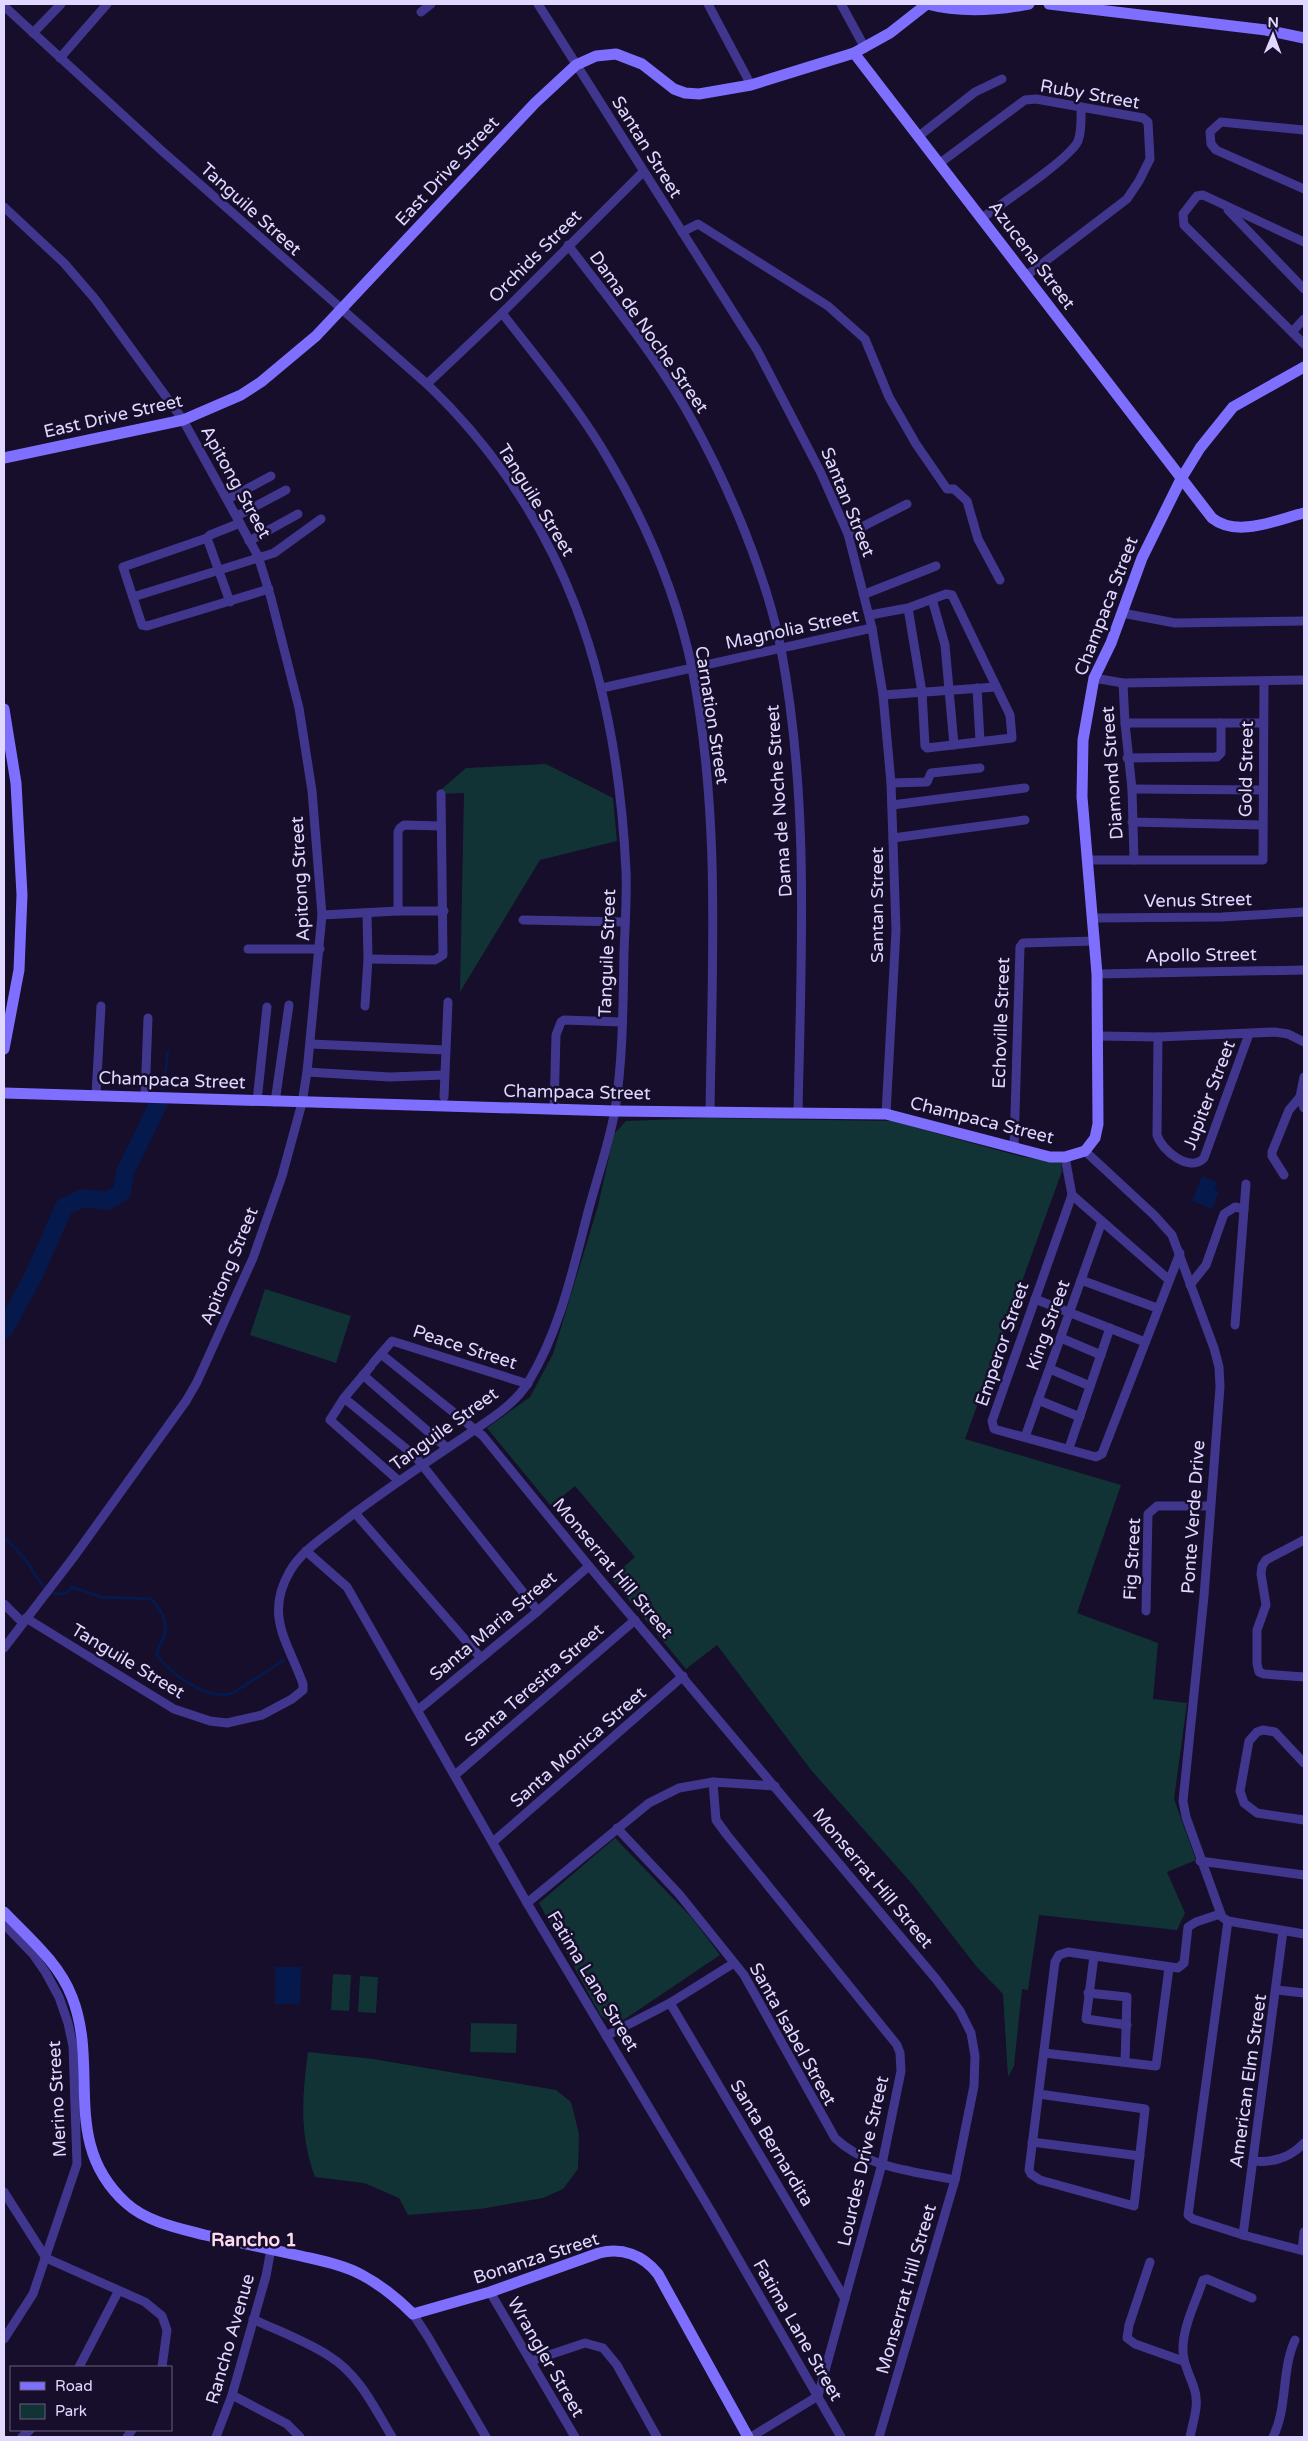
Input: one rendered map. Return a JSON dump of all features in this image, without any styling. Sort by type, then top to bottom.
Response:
[{"type":"street","points":[[33,34],[61,4]]},
{"type":"street","points":[[60,58],[107,4]]},
{"type":"street","points":[[420,12],[431,4]]},
{"type":"street","name":"Santan Street","points":[[538,4],[776,385],[820,471],[848,534],[870,615],[883,695],[892,805],[896,930],[886,1114]]},
{"type":"street","points":[[708,4],[751,86]]},
{"type":"street","points":[[841,4],[865,48]]},
{"type":"street","points":[[927,4],[957,10],[997,10],[1029,4]]},
{"type":"street","name":"East Drive Street","points":[[5,456],[183,420],[241,395],[262,382],[302,349],[341,310],[535,103],[576,65],[596,56],[616,54],[642,64],[666,83],[685,93],[700,94],[751,86],[865,48],[890,34],[927,4]]},
{"type":"street","points":[[1050,4],[1266,30],[1304,38]]},
{"type":"street","name":"Tanguile Street","points":[[8,7],[33,34],[341,310],[429,386],[485,448],[544,535],[571,593],[602,688],[620,804],[626,874],[622,1022],[615,1111],[569,1284],[550,1340],[528,1384],[506,1407],[475,1429],[444,1446],[355,1512],[306,1551],[290,1571],[279,1598],[277,1618],[280,1632],[304,1684],[303,1690],[292,1699],[262,1715],[227,1723],[210,1721],[174,1710],[24,1620]]},
{"type":"street","name":"Azucena Street","points":[[854,53],[920,136],[1212,518],[1227,526],[1247,527],[1304,513]]},
{"type":"street","points":[[920,136],[975,92],[1002,79]]},
{"type":"street","name":"Ruby Street","points":[[940,163],[1025,100],[1036,99],[1143,118],[1148,122],[1150,159],[1127,199],[1026,276]]},
{"type":"street","points":[[982,218],[1064,158],[1077,143],[1081,107]]},
{"type":"street","points":[[1304,130],[1222,122],[1210,132],[1211,144],[1216,150],[1304,189]]},
{"type":"street","name":"Orchids Street","points":[[429,386],[643,172]]},
{"type":"street","points":[[1304,242],[1203,195],[1198,196],[1183,214],[1184,224],[1304,344]]},
{"type":"street","points":[[1224,206],[1304,289]]},
{"type":"street","name":"Apitong Street","points":[[4,207],[64,262],[95,299],[183,420],[258,556],[269,589],[299,708],[312,791],[322,915],[311,1044],[302,1103],[282,1176],[253,1258],[197,1382],[127,1484],[4,1648]]},
{"type":"street","points":[[682,232],[698,224],[828,306],[866,339],[889,397],[916,444],[947,489],[954,489],[967,501],[978,539],[1000,580]]},
{"type":"street","name":"Dama de Noche Street","points":[[568,245],[621,314],[691,419],[738,517],[765,590],[781,647],[795,740],[803,905],[798,1113]]},
{"type":"street","name":"Carnation Street","points":[[502,313],[558,386],[610,462],[658,559],[692,668],[705,760],[711,830],[714,918],[710,1112]]},
{"type":"street","points":[[1292,332],[1304,319]]},
{"type":"street","name":"Champaca Street","points":[[4,1093],[554,1110],[886,1114],[1050,1157],[1065,1157],[1085,1151],[1095,1138],[1098,1124],[1098,974],[1082,797],[1083,740],[1094,678],[1122,613],[1142,558],[1181,478],[1200,448],[1233,407],[1304,366]]},
{"type":"street","points":[[228,499],[271,476]]},
{"type":"street","points":[[269,589],[144,626],[142,625],[123,567],[206,538],[286,490]]},
{"type":"street","points":[[848,534],[907,504]]},
{"type":"street","points":[[249,542],[298,514]]},
{"type":"street","points":[[133,597],[258,556],[274,553],[321,519]]},
{"type":"street","points":[[206,538],[230,602]]},
{"type":"street","points":[[865,594],[936,566]]},
{"type":"street","points":[[870,615],[908,608],[946,594],[952,595],[1010,715],[1012,738],[927,748],[925,746],[922,692],[908,608]]},
{"type":"street","points":[[932,599],[945,645],[954,745]]},
{"type":"street","points":[[1122,613],[1175,623],[1304,621]]},
{"type":"street","name":"Magnolia Street","points":[[602,688],[872,628]]},
{"type":"street","points":[[1094,678],[1124,683],[1304,680]]},
{"type":"street","name":"Gold Street","points":[[1134,860],[1259,861],[1263,857],[1264,681]]},
{"type":"street","name":"Diamond Street","points":[[1124,683],[1124,723],[1132,789],[1134,860]]},
{"type":"street","points":[[883,695],[996,687]]},
{"type":"street","points":[[977,688],[980,741]]},
{"type":"street","points":[[4,709],[16,783],[22,895],[19,970],[4,1049]]},
{"type":"street","points":[[1124,723],[1263,723]]},
{"type":"street","points":[[1127,758],[1217,757],[1221,753],[1221,723]]},
{"type":"street","points":[[890,784],[927,782],[931,773],[980,768]]},
{"type":"street","points":[[892,805],[1025,788]]},
{"type":"street","points":[[1132,789],[1262,790]]},
{"type":"street","points":[[368,959],[440,958],[443,955],[444,911],[440,826],[441,794]]},
{"type":"street","points":[[893,838],[1025,820]]},
{"type":"street","points":[[1132,822],[1262,825]]},
{"type":"street","points":[[398,911],[398,832],[404,825],[440,826]]},
{"type":"street","points":[[1087,860],[1134,860]]},
{"type":"street","points":[[322,915],[367,912],[444,911]]},
{"type":"street","points":[[365,1006],[368,959],[367,912]]},
{"type":"street","name":"Venus Street","points":[[1093,918],[1222,917],[1304,912]]},
{"type":"street","points":[[523,920],[625,922]]},
{"type":"street","name":"Echoville Street","points":[[1014,1147],[1020,946],[1023,943],[1095,941]]},
{"type":"street","points":[[248,949],[320,949]]},
{"type":"street","name":"Apollo Street","points":[[1098,974],[1304,970]]},
{"type":"street","points":[[444,1097],[445,1050],[448,1038],[448,1002]]},
{"type":"street","points":[[275,1102],[289,1004]]},
{"type":"street","points":[[96,1095],[101,1006]]},
{"type":"street","points":[[257,1101],[267,1007]]},
{"type":"street","points":[[145,1096],[148,1018]]},
{"type":"street","points":[[554,1110],[556,1035],[561,1022],[564,1020],[622,1022]]},
{"type":"street","points":[[1099,1036],[1158,1037],[1283,1033],[1304,1042]]},
{"type":"street","name":"Jupiter Street","points":[[1158,1037],[1157,1135],[1159,1141],[1169,1151],[1186,1163],[1194,1164],[1200,1163],[1204,1158],[1249,1034]]},
{"type":"street","points":[[311,1044],[445,1050]]},
{"type":"street","points":[[308,1072],[390,1077],[444,1075]]},
{"type":"street","points":[[1284,1175],[1272,1156],[1272,1152],[1289,1110],[1300,1097],[1304,1077]]},
{"type":"street","points":[[1300,1097],[1304,1108]]},
{"type":"street","name":"Ponte Verde Drive","points":[[1085,1151],[1165,1226],[1172,1235],[1214,1348],[1220,1378],[1204,1596],[1184,1801],[1200,1860],[1220,1914],[1228,1921]]},
{"type":"street","name":"Emperor Street","points":[[1065,1157],[1072,1196],[992,1421],[994,1429],[1069,1448],[1096,1457],[1102,1454],[1168,1279],[1180,1254]]},
{"type":"street","points":[[1235,1325],[1246,1184]]},
{"type":"street","points":[[1072,1196],[1102,1224],[1168,1279]]},
{"type":"street","points":[[1190,1285],[1206,1265],[1224,1214],[1235,1208],[1244,1209]]},
{"type":"street","name":"King Street","points":[[1025,1437],[1102,1224]]},
{"type":"street","points":[[1082,1280],[1157,1308]]},
{"type":"street","points":[[1035,1299],[1145,1342]]},
{"type":"street","points":[[1069,1448],[1110,1328]]},
{"type":"street","points":[[1061,1338],[1101,1355]]},
{"type":"street","name":"Peace Street","points":[[398,1481],[330,1420],[344,1398],[391,1342],[398,1342],[528,1384]]},
{"type":"street","name":"Monserrat Hill Street","points":[[381,1354],[475,1429],[496,1451],[589,1566],[936,1980],[960,2012],[971,2033],[975,2056],[974,2086],[955,2180],[880,2437]]},
{"type":"street","points":[[1050,1369],[1090,1386]]},
{"type":"street","points":[[363,1375],[444,1446]]},
{"type":"street","points":[[344,1398],[416,1456],[538,1611]]},
{"type":"street","points":[[1038,1400],[1080,1417]]},
{"type":"street","name":"Fig Street","points":[[1146,1611],[1148,1514],[1157,1506],[1210,1506]]},
{"type":"street","points":[[355,1512],[481,1658]]},
{"type":"street","points":[[1304,1540],[1266,1560],[1262,1566],[1261,1574],[1266,1604],[1258,1626],[1257,1664],[1260,1672],[1264,1674],[1304,1677]]},
{"type":"street","name":"Fatima Lane Street","points":[[306,1551],[347,1587],[527,1903],[712,2213],[841,2437]]},
{"type":"street","name":"Santa Maria Street","points":[[418,1710],[538,1611],[589,1566]]},
{"type":"street","points":[[4,1604],[24,1620]]},
{"type":"street","name":"Santa Teresita Street","points":[[455,1774],[635,1620]]},
{"type":"street","name":"Santa Monica Street","points":[[493,1842],[683,1676]]},
{"type":"street","points":[[1304,1763],[1275,1732],[1263,1730],[1251,1736],[1243,1766],[1240,1792],[1242,1799],[1248,1807],[1260,1814],[1304,1820]]},
{"type":"street","points":[[527,1903],[649,1802],[679,1788],[712,1782],[775,1786]]},
{"type":"street","name":"Lourdes Drive Street","points":[[712,1782],[716,1820],[726,1835],[899,2050],[901,2071],[882,2164],[818,2396]]},
{"type":"street","name":"Santa Isabel Street","points":[[616,1828],[679,1894],[752,1988],[834,2138],[852,2153],[882,2164],[955,2180]]},
{"type":"street","points":[[1200,1860],[1304,1875]]},
{"type":"street","points":[[4,1912],[53,1964],[72,1998],[82,2042],[87,2138],[94,2158],[112,2190],[134,2210],[162,2223],[334,2264],[363,2275],[386,2290],[412,2314],[428,2337],[486,2437]]},
{"type":"street","points":[[1039,2094],[1145,2109],[1135,2204],[1131,2206],[1034,2177],[1029,2170],[1055,1962],[1059,1955],[1068,1952],[1178,1968],[1184,1963],[1188,1928],[1196,1922],[1220,1914]]},
{"type":"street","points":[[1304,1934],[1228,1921],[1188,2212],[1193,2219],[1303,2251],[1304,2232]]},
{"type":"street","name":"Merino Street","points":[[4,1924],[34,1954],[59,1997],[73,2046],[77,2164],[33,2294],[4,2339]]},
{"type":"street","name":"American Elm Street","points":[[1243,2235],[1277,1990],[1283,1931]]},
{"type":"street","points":[[1094,1956],[1086,2019],[1127,2025]]},
{"type":"street","points":[[606,2036],[670,2003],[734,1963]]},
{"type":"street","points":[[1044,2053],[1157,2065],[1169,1968]]},
{"type":"street","points":[[1277,1990],[1304,1992]]},
{"type":"street","points":[[1088,1993],[1128,1997],[1125,2062]]},
{"type":"street","name":"Santa Bernardita","points":[[670,2003],[845,2299]]},
{"type":"street","points":[[1032,2142],[1140,2156]]},
{"type":"street","points":[[1254,2160],[1264,2162],[1284,2158],[1294,2153],[1304,2143]]},
{"type":"street","points":[[4,2192],[46,2258],[118,2292],[145,2302],[162,2316],[167,2330],[162,2366]]},
{"type":"street","name":"Rancho Avenue","points":[[216,2437],[232,2395],[266,2276],[271,2250]]},
{"type":"street","name":"Bonanza Street","points":[[412,2314],[490,2292],[606,2252],[624,2252],[638,2256],[658,2274],[750,2437]]},
{"type":"street","points":[[1150,2262],[1129,2325],[1127,2338],[1135,2344],[1184,2361]]},
{"type":"street","points":[[1190,2437],[1197,2400],[1195,2388],[1184,2361],[1182,2348],[1187,2326],[1203,2280],[1207,2279],[1252,2298]]},
{"type":"street","points":[[80,2366],[118,2292]]},
{"type":"street","name":"Wrangler Street","points":[[490,2292],[575,2437]]},
{"type":"street","points":[[253,2319],[330,2356],[364,2390],[392,2437]]},
{"type":"street","points":[[1273,2437],[1280,2421],[1287,2364],[1295,2340]]},
{"type":"street","points":[[531,2361],[578,2344],[592,2343],[603,2348],[617,2365],[657,2437]]},
{"type":"street","points":[[232,2395],[287,2424],[300,2437]]},
{"type":"street","points":[[750,2437],[818,2396]]},
{"type":"green space","points":[[546,764],[613,798],[617,841],[540,860],[460,992],[464,793],[436,794],[466,768]]},
{"type":"green space","points":[[708,1118],[892,1121],[1023,1157],[1061,1162],[1062,1171],[965,1439],[1121,1485],[1077,1613],[1158,1643],[1153,1699],[1187,1703],[1174,1799],[1196,1860],[1167,1872],[1185,1913],[1177,1930],[1039,1915],[1028,1990],[1022,1989],[1014,2066],[1008,2077],[1003,1994],[976,1966],[913,1885],[811,1770],[717,1645],[686,1669],[611,1578],[635,1557],[575,1486],[551,1506],[487,1428],[530,1397],[553,1354],[598,1206],[614,1134],[626,1121]]},
{"type":"green space","points":[[265,1289],[351,1316],[336,1363],[250,1335]]},
{"type":"green space","points":[[615,1838],[692,1918],[720,1955],[619,2023],[612,2023],[601,2016],[539,1903]]},
{"type":"green space","points":[[333,1974],[351,1975],[349,2011],[331,2010]]},
{"type":"green space","points":[[360,1976],[378,1977],[376,2013],[358,2012]]},
{"type":"green space","points":[[471,2023],[517,2024],[516,2053],[470,2052]]},
{"type":"green space","points":[[308,2052],[373,2059],[556,2090],[571,2102],[579,2134],[578,2169],[563,2189],[543,2198],[480,2209],[408,2215],[399,2198],[364,2183],[315,2177],[306,2145],[303,2115]]},
{"type":"water","points":[[1202,1176],[1217,1182],[1214,1190],[1219,1192],[1212,1209],[1192,1201]]},
{"type":"water","points":[[275,1967],[301,1967],[300,2004],[275,2004]]},
{"type":"waterway","points":[[163,1089],[168,1052]]},
{"type":"waterway","points":[[4,1330],[34,1275],[64,1207],[83,1198],[107,1201],[122,1192],[125,1172],[158,1105]]},
{"type":"waterway","points":[[4,1537],[24,1558],[48,1591],[60,1594],[67,1593],[72,1587],[101,1597],[151,1599],[160,1610],[165,1622],[164,1635],[157,1655],[181,1678],[202,1690],[223,1695],[233,1693],[284,1660]]},
{"type":"district","name":"Rancho 1","points":[[254,2239]]}]
